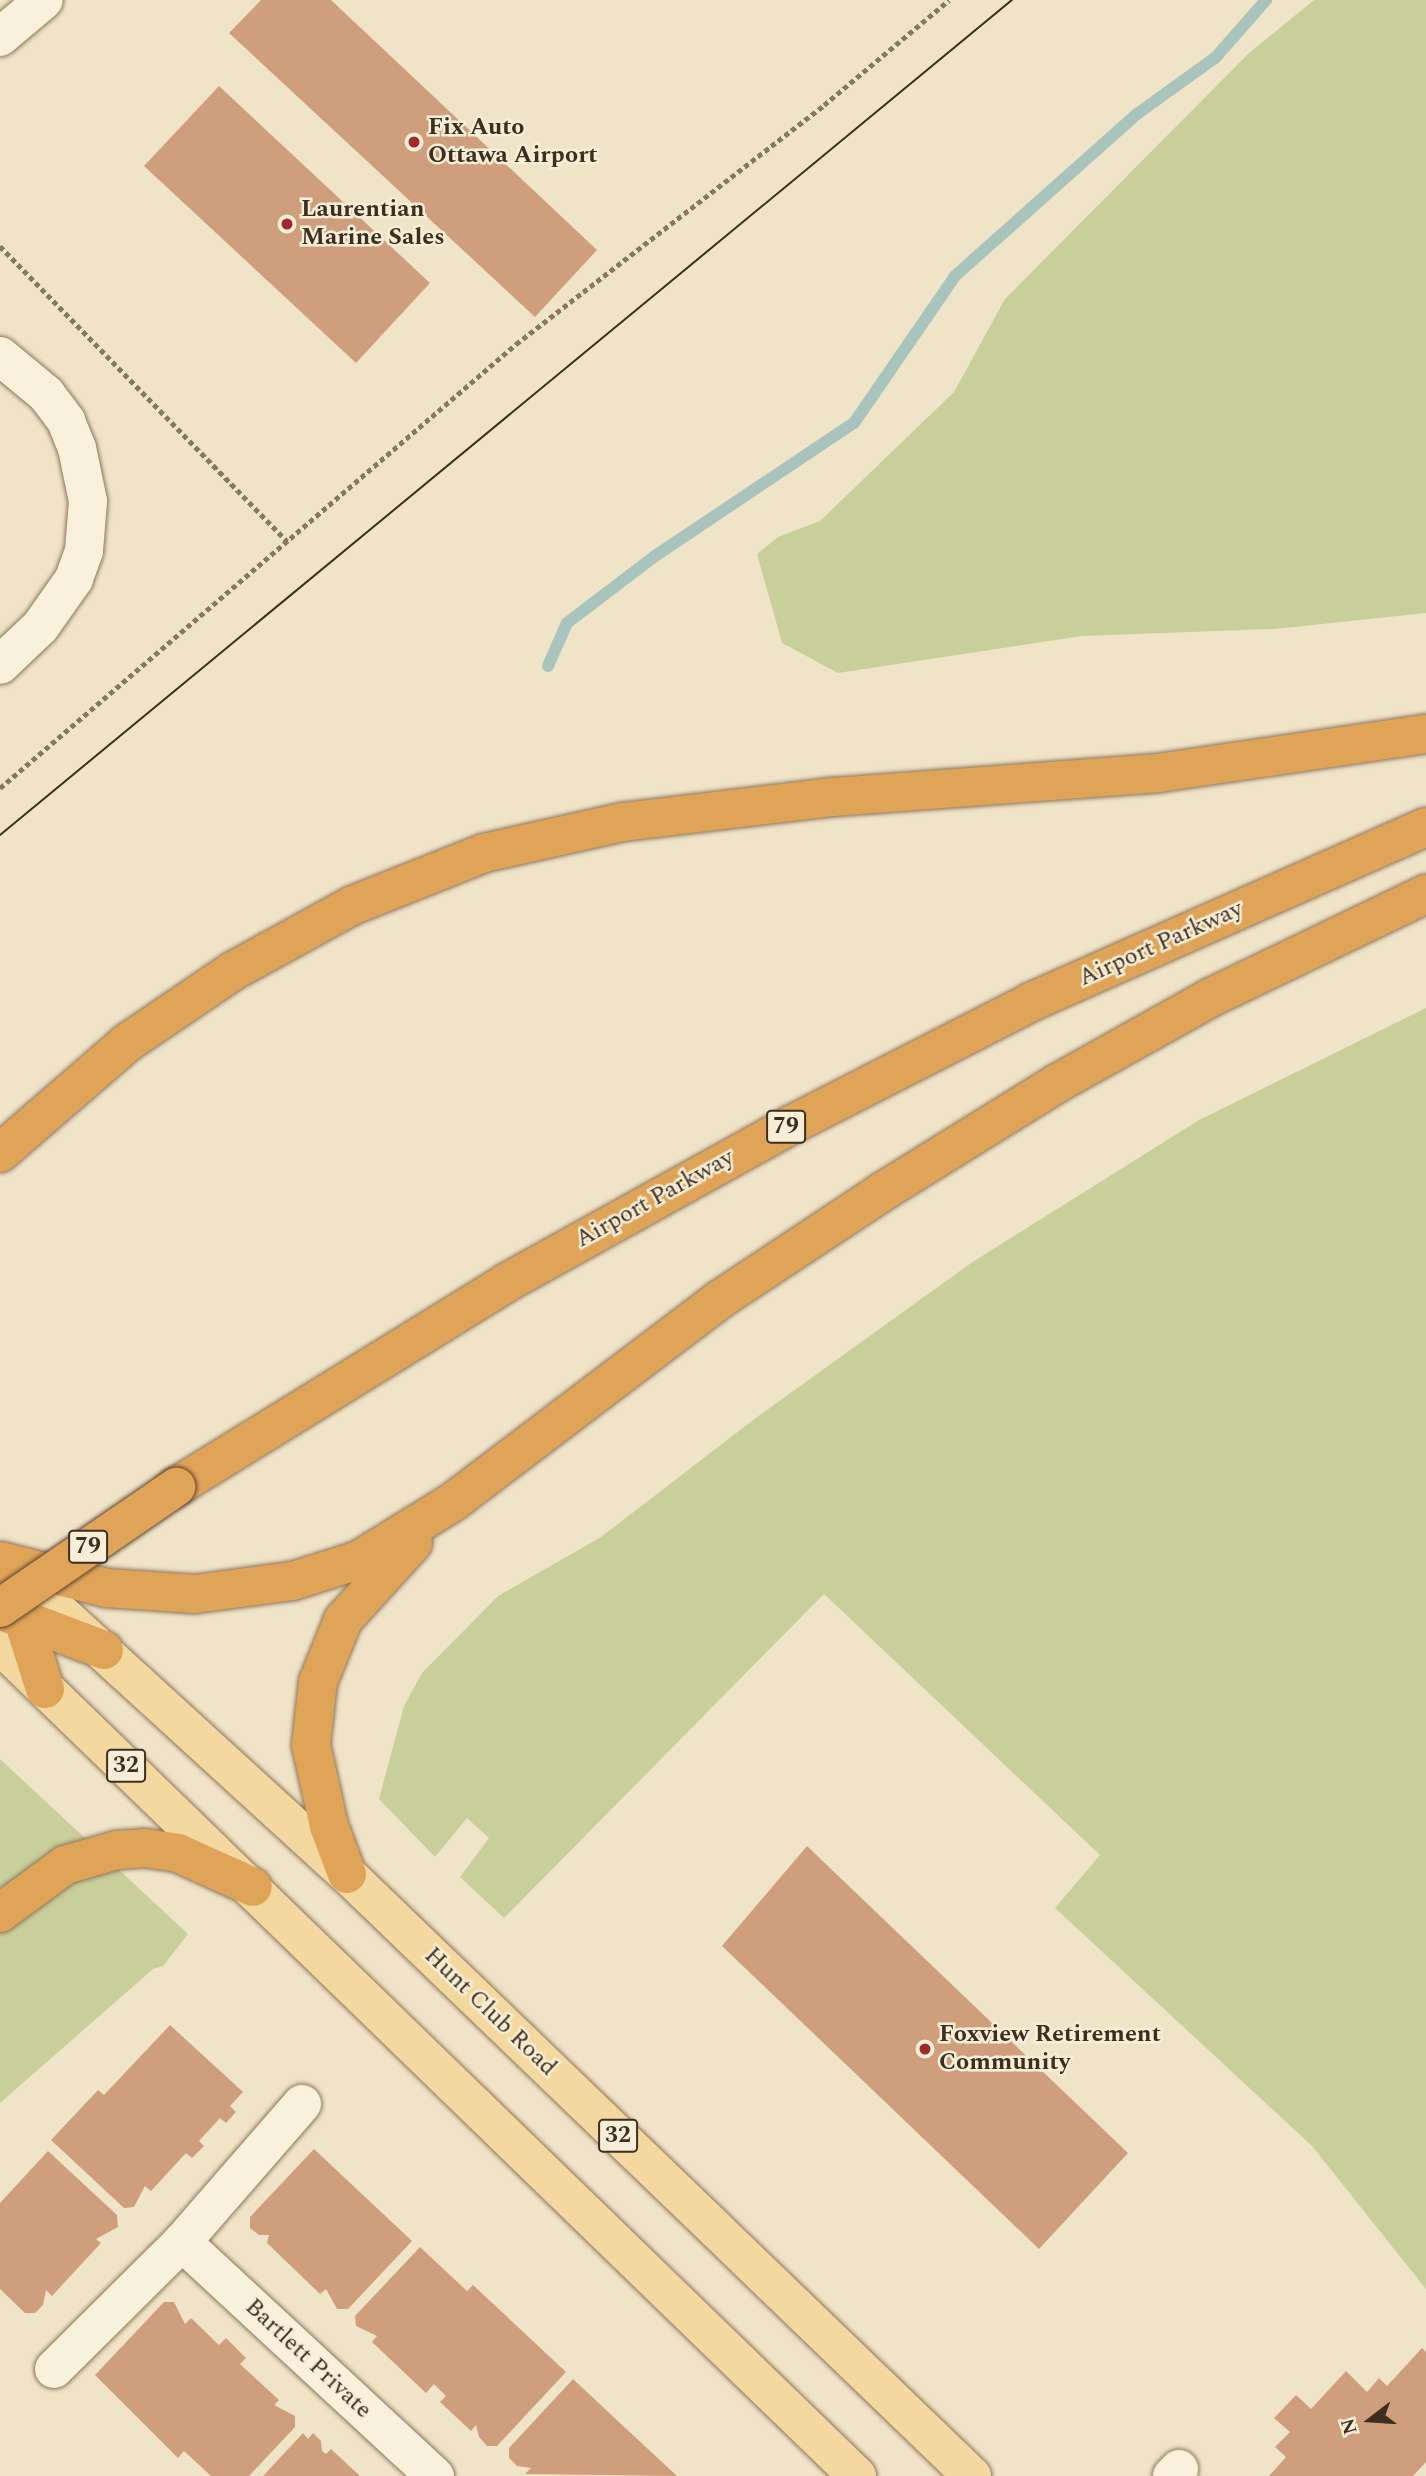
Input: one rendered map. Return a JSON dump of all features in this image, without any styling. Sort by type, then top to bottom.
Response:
[{"type":"highway","points":[[0,1153],[128,1042],[233,971],[351,906],[484,853],[623,822],[711,811],[1158,773],[1426,734]]},
{"type":"highway","name":"Airport Parkway","points":[[5,1620],[176,1487],[506,1283],[840,1099],[1031,1002],[1426,827]]},
{"type":"highway","points":[[45,1689],[5,1620],[1,1555],[134,1591],[195,1594],[244,1590],[293,1581],[359,1560],[453,1502],[719,1300],[882,1192],[1056,1084],[1210,998],[1426,894]]},
{"type":"highway","points":[[0,1174],[43,1118]]},
{"type":"highway","points":[[347,1874],[328,1826],[311,1745],[318,1682],[343,1620],[453,1502]]},
{"type":"highway","points":[[5,1620],[104,1650]]},
{"type":"highway","points":[[0,1913],[65,1866],[117,1850],[144,1848],[178,1853],[253,1887]]},
{"type":"main road","name":"Hunt Club Road","points":[[1,1555],[347,1874],[972,2476]]},
{"type":"main road","name":"32","points":[[45,1689],[253,1887],[857,2476]]},
{"type":"street","points":[[0,37],[44,0]]},
{"type":"street","points":[[0,356],[46,394],[65,421],[77,448],[88,501],[84,551],[74,579],[47,619],[0,665]]},
{"type":"street","points":[[54,2369],[182,2242],[302,2104]]},
{"type":"street","name":"Bartlett Private","points":[[182,2242],[435,2476]]},
{"type":"path","points":[[0,788],[516,344],[824,105],[949,0]]},
{"type":"path","points":[[0,246],[287,541]]},
{"type":"green space","points":[[1314,0],[1426,0],[1426,613],[1275,629],[1082,636],[838,673],[782,643],[757,554],[778,537],[820,521],[954,392],[1005,299],[1248,54]]},
{"type":"green space","points":[[1426,1008],[1426,2289],[1312,2146],[1055,1908],[1100,1855],[824,1594],[504,1918],[460,1877],[489,1838],[467,1818],[435,1857],[379,1799],[404,1706],[422,1673],[498,1596],[601,1537],[757,1417],[971,1263],[1199,1120]]},
{"type":"green space","points":[[0,1759],[188,1934],[163,1966],[153,1969],[0,2103]]},
{"type":"building","name":"Fix Auto Ottawa Airport","points":[[261,0],[331,0],[597,250],[535,317],[229,33]]},
{"type":"building","name":"Laurentian Marine Sales","points":[[219,86],[430,283],[356,363],[144,166]]},
{"type":"building","name":"Foxview Retirement Community","points":[[807,1846],[1128,2153],[1039,2249],[722,1946]]},
{"type":"building","points":[[170,2025],[243,2092],[230,2106],[236,2112],[226,2123],[220,2118],[199,2141],[204,2146],[192,2158],[186,2153],[151,2191],[145,2186],[134,2207],[124,2208],[51,2140],[98,2090],[104,2095]]},
{"type":"building","points":[[314,2149],[412,2241],[348,2309],[337,2309],[326,2289],[320,2294],[267,2243],[269,2235],[259,2235],[250,2228],[250,2217]]},
{"type":"building","points":[[48,2151],[117,2215],[118,2227],[96,2239],[101,2243],[52,2296],[46,2290],[43,2305],[35,2313],[25,2313],[0,2289],[0,2203]]},
{"type":"building","points":[[420,2247],[467,2291],[473,2285],[566,2372],[497,2446],[487,2446],[479,2437],[476,2425],[471,2431],[440,2402],[446,2396],[434,2384],[426,2393],[372,2342],[377,2336],[356,2326],[355,2316]]},
{"type":"building","points":[[164,2302],[174,2302],[185,2324],[191,2318],[219,2345],[226,2338],[246,2358],[240,2364],[279,2400],[274,2405],[295,2416],[295,2427],[249,2476],[211,2476],[184,2451],[178,2458],[95,2375]]},
{"type":"building","points":[[1422,2348],[1426,2352],[1426,2462],[1413,2476],[1269,2476],[1286,2457],[1275,2447],[1290,2432],[1274,2418],[1296,2395],[1311,2409],[1346,2371],[1367,2392],[1379,2378],[1387,2386]]},
{"type":"building","points":[[573,2379],[677,2476],[525,2474],[531,2468],[517,2466],[509,2458],[509,2448]]},
{"type":"building","points":[[303,2433],[308,2439],[313,2433],[321,2441],[322,2451],[326,2454],[331,2449],[360,2476],[263,2476]]},
{"type":"waterway","points":[[548,666],[567,623],[655,556],[854,423],[955,276],[1137,114],[1216,57],[1266,0]]},
{"type":"tram line","points":[[0,835],[1012,0]]},
{"type":"place","name":"Fix Auto Ottawa Airport","points":[[414,142]]},
{"type":"place","name":"Laurentian Marine Sales","points":[[287,224]]},
{"type":"place","name":"Foxview Retirement Community","points":[[925,2049]]}]
